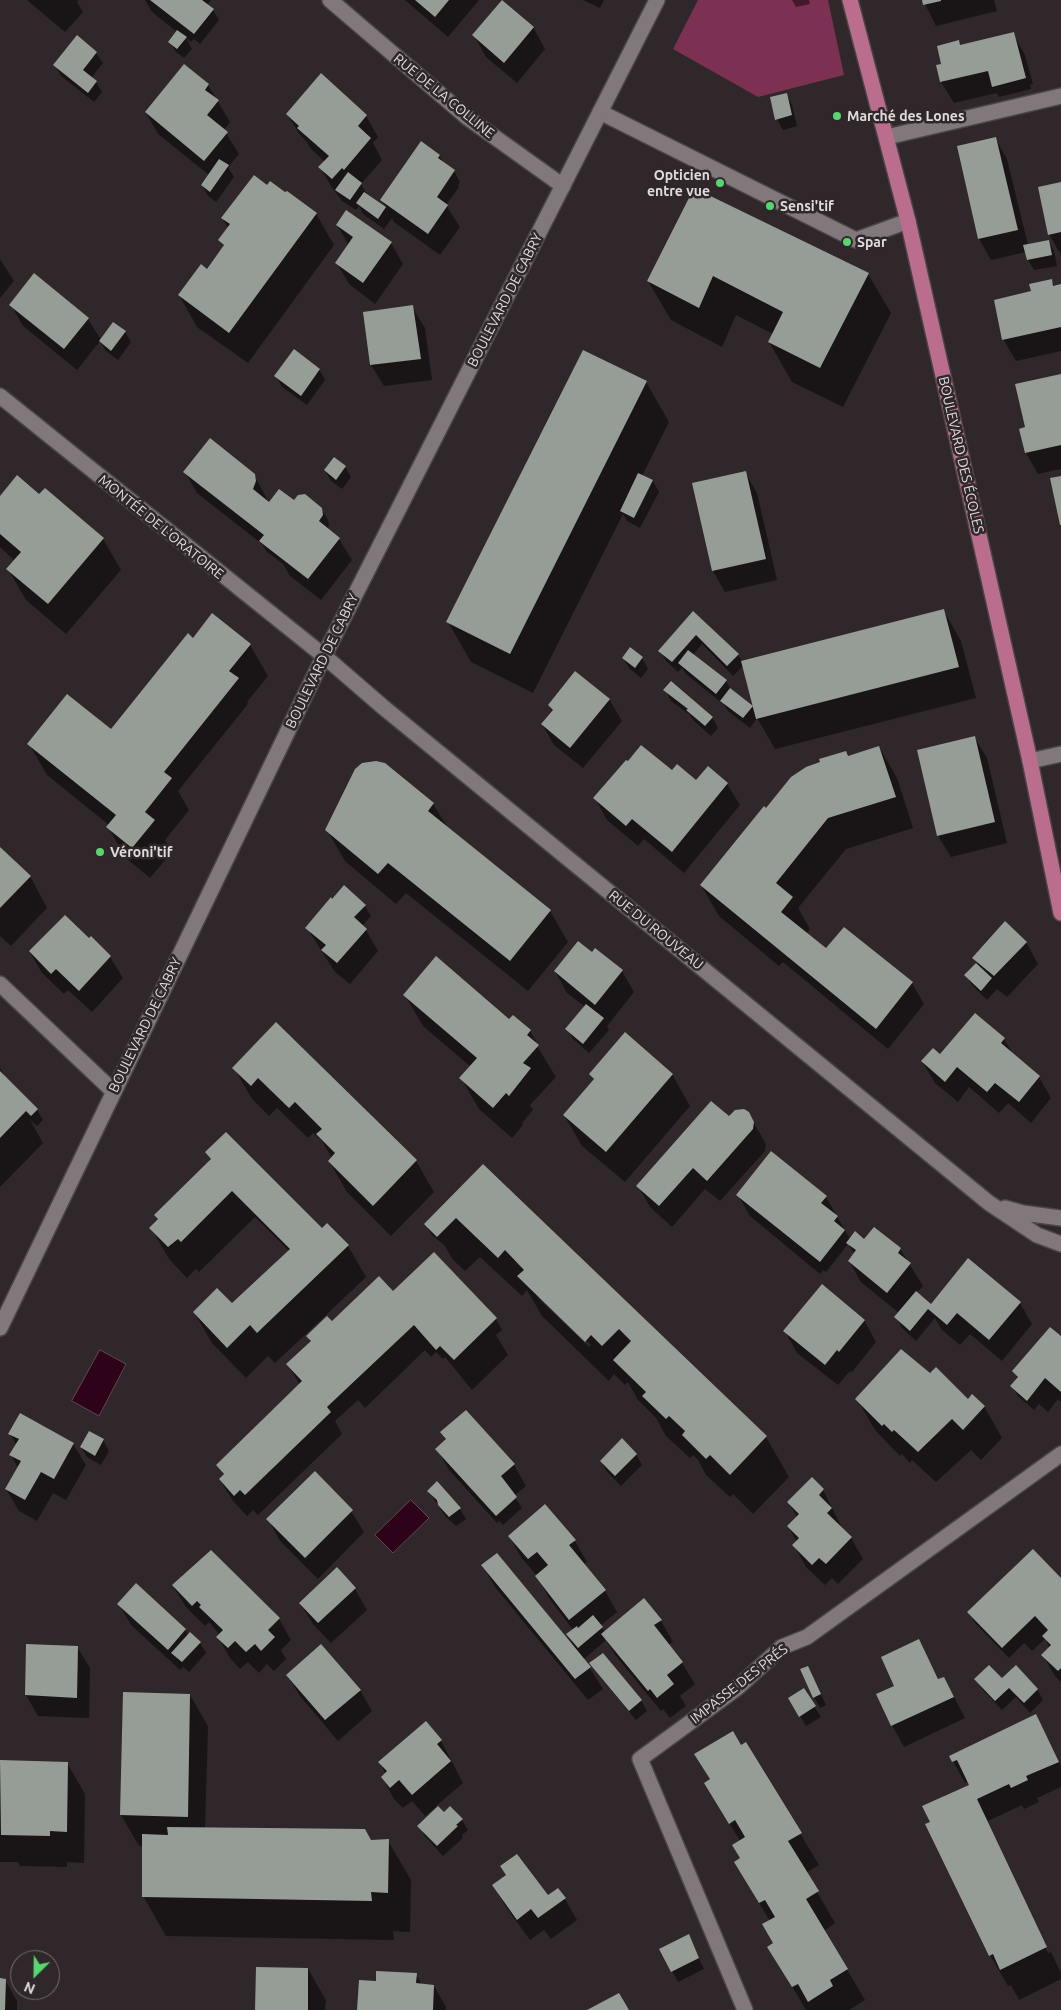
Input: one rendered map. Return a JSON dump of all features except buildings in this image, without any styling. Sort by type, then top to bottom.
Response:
[{"type":"main road","name":"BOULEVARD DES ÉCOLES","points":[[850,0],[908,221],[1030,761],[1061,913]]},
{"type":"street","name":"RUE DE LA COLLINE","points":[[330,0],[468,118],[563,186]]},
{"type":"street","name":"BOULEVARD DE CABRY","points":[[0,1328],[324,656],[657,0]]},
{"type":"street","points":[[887,137],[1061,96]]},
{"type":"street","points":[[600,112],[856,240],[908,221]]},
{"type":"street","name":"MONTÉE DE L'ORATOIRE","points":[[0,396],[324,656]]},
{"type":"street","name":"RUE DU ROUVEAU","points":[[324,656],[382,707],[989,1203],[1037,1235],[1061,1244]]},
{"type":"street","points":[[1030,761],[1061,754]]},
{"type":"street","points":[[0,984],[113,1092]]},
{"type":"street","name":"RUE DU ROUVEAU","points":[[989,1203],[1023,1214],[1061,1218]]},
{"type":"street","name":"IMPASSE DES PRÉS","points":[[745,2010],[640,1759],[737,1688],[782,1648],[807,1637],[1061,1454]]},
{"type":"shaded area","points":[[698,0],[828,0],[844,75],[758,97],[673,49]]},
{"type":"shaded area","points":[[100,1350],[126,1364],[99,1416],[72,1401]]},
{"type":"shaded area","points":[[411,1500],[429,1518],[393,1553],[375,1535]]},
{"type":"place","name":"Marché des Lones","points":[[837,116]]},
{"type":"place","name":"Opticien entre vue","points":[[720,183]]},
{"type":"place","name":"Sensi'tif","points":[[770,206]]},
{"type":"place","name":"Spar","points":[[847,242]]},
{"type":"place","name":"Véroni'tif","points":[[100,852]]}]
